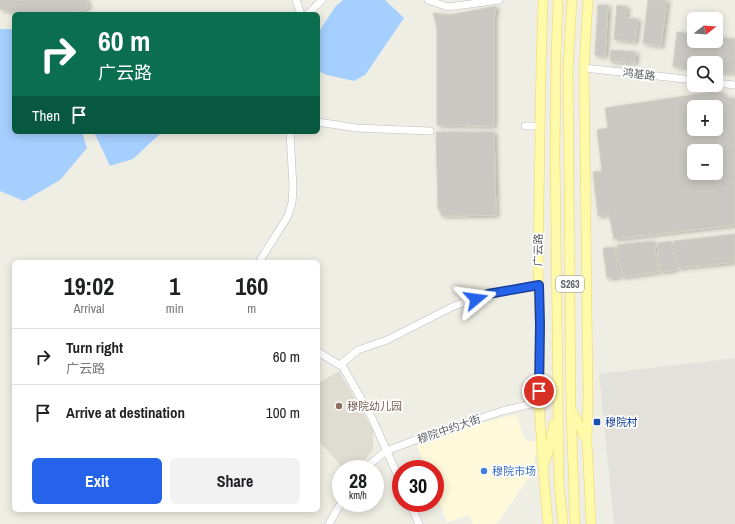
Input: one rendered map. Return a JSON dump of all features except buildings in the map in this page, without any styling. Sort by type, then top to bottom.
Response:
[{"type":"main road","name":"广云路","points":[[543,0],[538,269],[540,325],[539,402],[548,524]]},
{"type":"main road","name":"广云路","points":[[558,0],[555,153],[559,485],[563,524]]},
{"type":"main road","name":"S263","points":[[572,0],[568,69],[571,410],[575,524]]},
{"type":"main road","name":"S263","points":[[588,0],[584,68],[588,392],[587,441],[591,524]]},
{"type":"main road","points":[[543,467],[549,450],[558,404]]},
{"type":"main road","points":[[571,410],[587,441]]},
{"type":"street","points":[[296,0],[300,12]]},
{"type":"street","points":[[310,12],[322,0]]},
{"type":"street","points":[[428,0],[448,7],[499,0]]},
{"type":"street","name":"鸿基路","points":[[584,68],[687,79]]},
{"type":"street","points":[[723,84],[735,85]]},
{"type":"street","points":[[320,122],[356,128],[430,131]]},
{"type":"street","points":[[525,126],[540,126]]},
{"type":"street","points":[[260,260],[288,216],[292,203],[293,187],[290,134]]},
{"type":"street","points":[[340,365],[358,350],[387,340],[454,306],[488,294],[539,285]]},
{"type":"street","points":[[320,353],[343,367],[372,418],[392,464]]},
{"type":"street","name":"穆院中约大街","points":[[375,460],[386,451],[418,439],[502,411],[539,402]]},
{"type":"street","points":[[329,524],[336,512]]},
{"type":"street","points":[[414,512],[419,524]]},
{"type":"shaded area","points":[[735,358],[735,524],[614,524],[599,374]]},
{"type":"shaded area","name":"穆院幼儿园","points":[[339,371],[373,430],[373,450],[365,460],[336,460],[320,442],[320,382]]},
{"type":"shaded area","name":"穆院市场","points":[[516,415],[525,440],[538,442],[532,474],[496,524],[473,524],[469,515],[447,522],[443,512],[444,460],[422,460],[417,446],[480,423]]},
{"type":"water","points":[[343,0],[385,0],[404,18],[365,75],[354,81],[320,72],[320,30],[335,7]]},
{"type":"water","points":[[0,29],[12,29],[12,134],[83,134],[87,148],[60,180],[24,201],[0,191]]},
{"type":"water","points":[[95,134],[160,134],[133,159],[110,166]]},
{"type":"place","name":"穆院幼儿园","points":[[339,406]]},
{"type":"place","name":"穆院村","points":[[597,422]]},
{"type":"place","name":"穆院市场","points":[[484,471]]},
{"type":"route","points":[[476,299],[488,294],[539,285],[539,391]]}]
